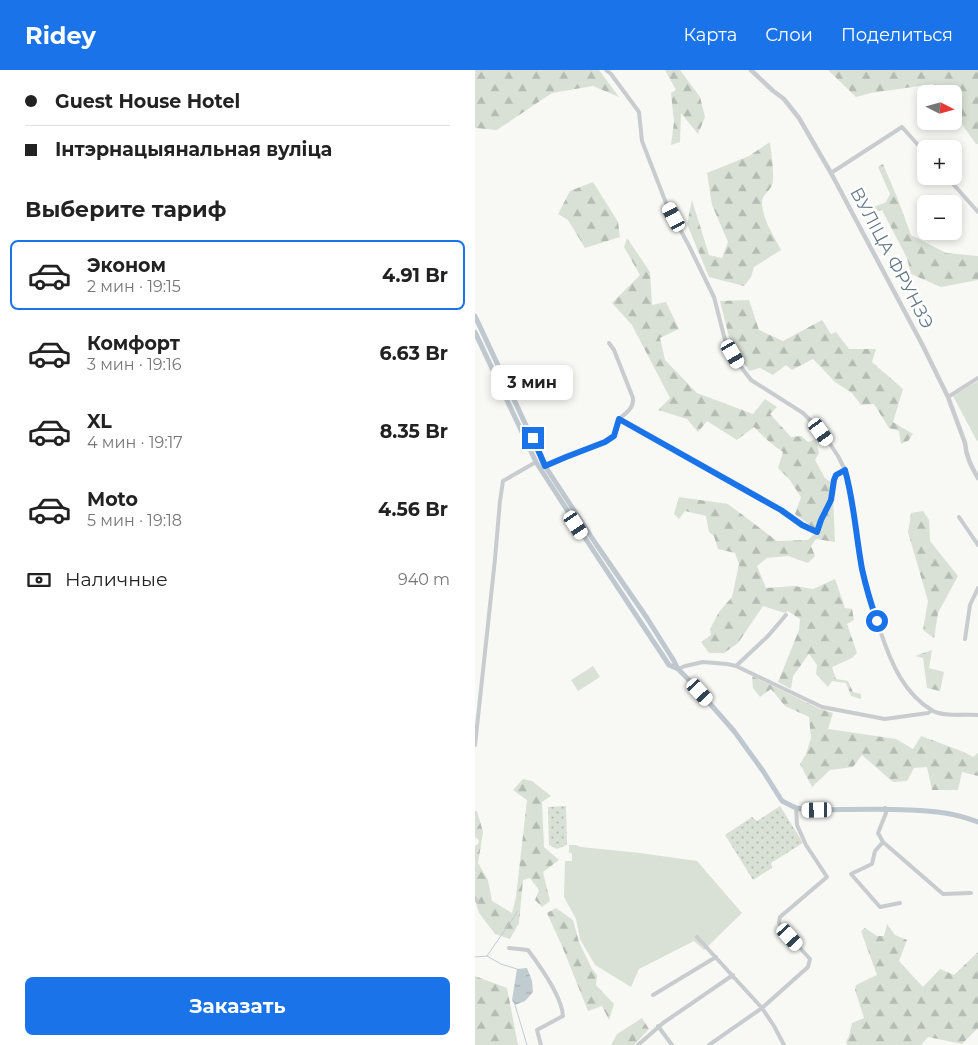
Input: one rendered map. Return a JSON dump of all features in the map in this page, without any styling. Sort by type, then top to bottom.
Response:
[{"type":"main road","points":[[475,316],[545,466],[593,546]]},
{"type":"main road","points":[[475,332],[536,462],[593,546],[647,618],[678,669],[734,731],[782,801],[796,808],[806,810],[885,808],[950,813],[978,822]]},
{"type":"street","points":[[605,70],[611,74],[639,112],[642,141],[666,203],[714,298],[725,340],[741,368],[751,380],[803,413],[821,432],[838,456],[845,470],[863,571],[871,604],[889,656],[908,690],[932,710],[947,714],[978,715]]},
{"type":"street","name":"ВУЛІЦА ФРУНЗЭ","points":[[751,70],[784,99],[799,118],[831,173],[948,397],[965,443],[970,464],[978,478]]},
{"type":"street","points":[[831,173],[901,127],[917,144]]},
{"type":"street","points":[[954,185],[978,212]]},
{"type":"street","points":[[545,466],[605,442],[614,436],[619,419],[632,408],[633,398],[614,350],[609,343]]},
{"type":"street","points":[[948,397],[978,378]]},
{"type":"street","points":[[619,419],[817,532],[831,500],[836,475],[845,470]]},
{"type":"street","points":[[475,745],[495,559],[499,501],[503,482],[542,459]]},
{"type":"street","points":[[959,517],[978,545]]},
{"type":"street","points":[[965,639],[970,605],[978,588]]},
{"type":"street","points":[[736,666],[768,636],[786,615]]},
{"type":"street","points":[[678,669],[703,662],[736,666],[822,707],[885,719],[928,713],[932,710]]},
{"type":"street","points":[[709,1045],[762,1008],[808,967],[810,959],[780,926],[780,917],[827,877],[806,844],[797,824],[796,808]]},
{"type":"street","points":[[885,808],[886,813],[878,832],[883,842],[943,894],[971,893]]},
{"type":"street","points":[[883,842],[875,851],[872,864],[851,874],[880,907],[900,903]]},
{"type":"street","points":[[697,938],[762,1008],[784,1045]]},
{"type":"street","points":[[509,948],[528,950],[548,978],[563,1009],[563,1016],[537,1030],[541,1045]]},
{"type":"street","points":[[653,994],[716,957]]},
{"type":"street","points":[[638,1045],[659,1026],[733,975]]},
{"type":"street","points":[[659,1026],[672,1045]]},
{"type":"green space","points":[[475,70],[599,70],[619,97],[593,86],[552,93],[497,130],[475,128]]},
{"type":"green space","points":[[665,70],[680,70],[700,97],[705,117],[698,134],[681,113],[680,142],[671,145],[674,122],[671,93],[676,90]]},
{"type":"green space","points":[[828,70],[978,70],[978,144],[976,144],[963,126],[963,85],[917,85],[856,97]]},
{"type":"green space","points":[[770,142],[773,181],[762,200],[764,215],[781,250],[754,267],[751,277],[744,286],[709,277],[687,224],[692,200],[709,255],[722,258],[728,242],[712,205],[707,173],[749,156]]},
{"type":"green space","points":[[883,164],[911,235],[917,240],[921,240],[946,253],[978,256],[978,280],[941,287],[911,274],[907,258],[882,210],[873,212],[872,208],[886,202],[890,194],[878,167]]},
{"type":"green space","points":[[593,182],[618,222],[620,237],[585,248],[568,220],[558,214],[570,191]]},
{"type":"green space","points":[[627,238],[650,272],[652,305],[666,302],[679,329],[660,338],[665,360],[697,393],[753,414],[765,399],[777,407],[770,414],[791,437],[801,436],[808,442],[816,439],[819,453],[815,460],[825,478],[831,482],[829,499],[815,529],[795,514],[801,497],[789,479],[778,468],[783,452],[754,427],[737,440],[707,421],[698,432],[687,419],[658,410],[670,398],[632,325],[612,303],[640,275],[624,247]]},
{"type":"green space","points":[[749,300],[759,330],[783,341],[822,320],[831,334],[836,332],[849,349],[876,349],[872,362],[903,389],[893,422],[913,434],[908,441],[901,444],[899,431],[889,428],[874,404],[861,405],[852,393],[835,382],[813,359],[792,370],[786,365],[773,375],[760,368],[749,371],[729,337],[720,301]]},
{"type":"green space","points":[[978,381],[978,440],[977,441],[953,396]]},
{"type":"green space","points":[[679,497],[728,504],[777,541],[808,540],[813,535],[819,533],[833,497],[835,542],[816,539],[811,546],[815,556],[808,563],[788,556],[767,558],[757,566],[766,588],[794,586],[813,589],[835,579],[845,608],[852,609],[854,620],[847,624],[857,653],[852,658],[832,667],[836,679],[848,681],[853,692],[861,694],[861,699],[851,696],[846,683],[832,681],[828,687],[816,674],[817,665],[809,654],[793,676],[791,689],[778,682],[799,630],[800,619],[788,611],[785,613],[763,606],[738,643],[724,653],[709,653],[701,642],[711,635],[710,629],[719,612],[732,597],[739,564],[735,553],[718,549],[714,536],[709,532],[706,516],[685,511],[679,519],[674,514]]},
{"type":"green space","points":[[923,511],[929,520],[930,541],[958,576],[938,613],[934,638],[923,630],[928,601],[908,532],[911,513]]},
{"type":"green space","points":[[932,650],[929,668],[944,672],[940,691],[927,688],[923,658],[915,656]]},
{"type":"green space","points":[[593,666],[600,677],[578,691],[571,680]]},
{"type":"green space","points":[[752,676],[820,709],[833,713],[828,729],[896,739],[913,749],[921,736],[973,757],[978,753],[978,776],[962,772],[958,790],[932,790],[927,767],[914,768],[907,781],[893,782],[862,755],[853,767],[830,770],[812,787],[800,764],[806,754],[811,738],[809,717],[785,706],[771,689],[760,697],[753,688]]},
{"type":"green space","points":[[523,779],[532,781],[551,796],[542,802],[544,847],[559,860],[543,872],[550,901],[542,907],[535,900],[539,890],[530,878],[523,880],[519,923],[510,939],[495,934],[479,913],[475,900],[475,846],[479,840],[475,837],[475,811],[477,811],[483,832],[478,863],[488,880],[492,901],[512,913],[516,897],[527,800],[513,790]]},
{"type":"green space","points":[[566,806],[567,845],[557,849],[549,845],[548,807]]},
{"type":"green space","points":[[780,806],[803,843],[771,863],[772,868],[753,880],[725,835],[752,817],[757,821]]},
{"type":"green space","points":[[569,845],[697,861],[742,913],[704,950],[694,941],[639,969],[631,987],[595,965],[580,939],[576,919],[564,897],[565,861],[572,861]]},
{"type":"green space","points":[[556,908],[573,920],[579,942],[592,969],[597,975],[596,985],[614,1004],[609,1020],[602,1006],[588,1011],[547,913]]},
{"type":"green space","points":[[887,924],[895,935],[907,940],[899,961],[923,987],[940,969],[954,975],[978,952],[978,1028],[962,1044],[928,1037],[921,1045],[847,1045],[846,1042],[852,1023],[864,1018],[855,990],[856,985],[877,975],[861,931],[865,928],[877,936],[884,936]]},
{"type":"green space","points":[[475,976],[507,988],[518,1045],[475,1045]]},
{"type":"green space","points":[[642,1018],[649,1029],[634,1045],[611,1045],[617,1034]]},
{"type":"water","points":[[527,968],[532,981],[533,992],[525,1001],[515,1005],[512,1000],[517,969]]},
{"type":"waterway","points":[[487,956],[518,911]]},
{"type":"waterway","points":[[475,957],[487,956],[501,964],[517,969]]},
{"type":"waterway","points":[[515,1005],[527,1045]]},
{"type":"route","points":[[533,438],[545,466],[605,442],[614,436],[619,419],[817,532],[831,500],[836,475],[845,470],[863,571],[877,621]]}]
